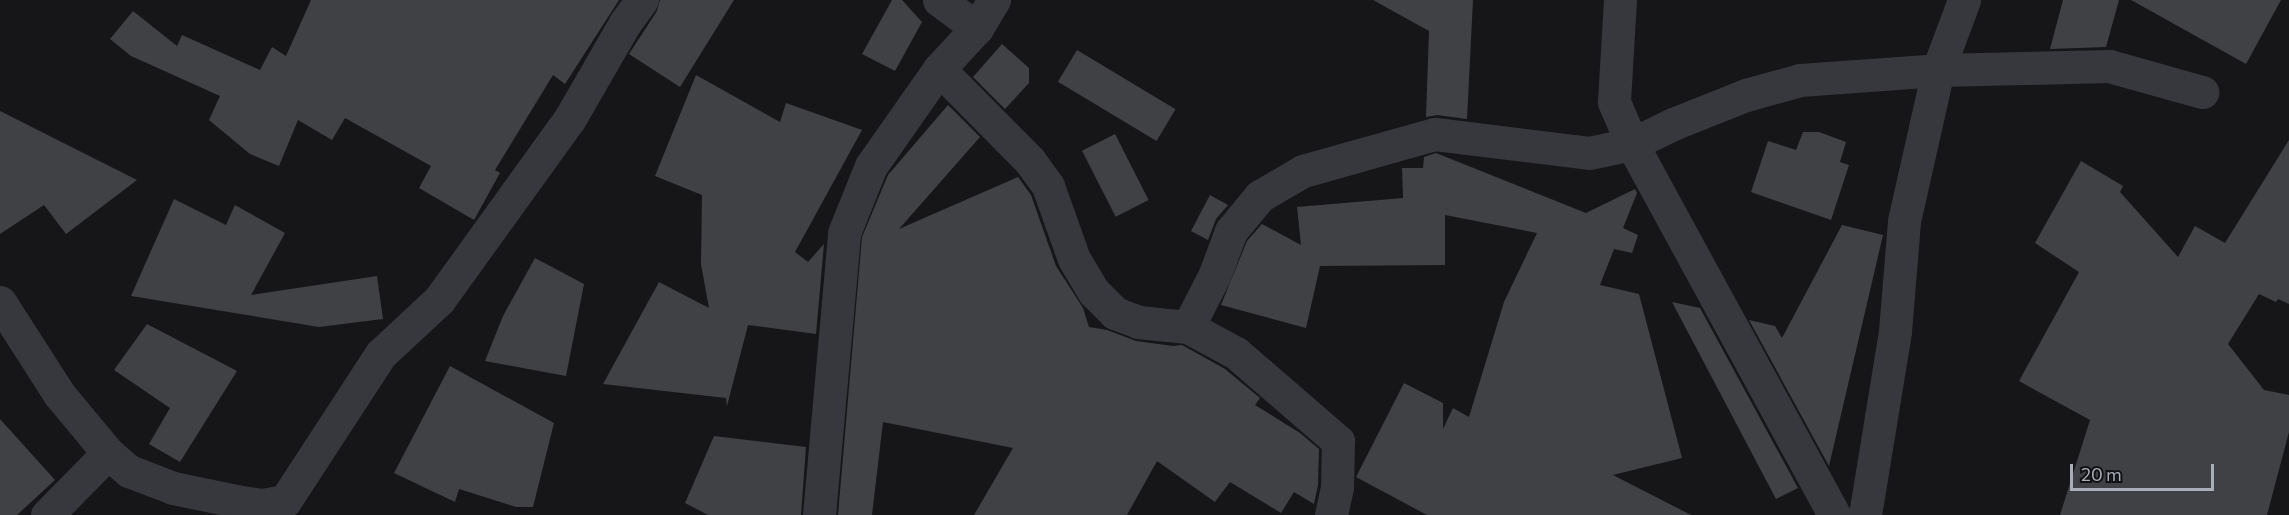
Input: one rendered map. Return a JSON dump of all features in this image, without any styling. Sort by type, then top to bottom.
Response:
[{"type":"street","points":[[0,302],[58,394],[108,453],[129,471],[173,488],[262,505],[285,501],[381,354],[439,300],[556,138],[625,23],[642,0]]},
{"type":"street","points":[[939,0],[977,27]]},
{"type":"street","points":[[819,515],[844,233],[871,166],[939,69],[977,27],[994,0]]},
{"type":"street","points":[[1620,0],[1614,102],[1632,144],[1834,515]]},
{"type":"street","points":[[1865,515],[1895,331],[1904,221],[1938,70],[1964,0]]},
{"type":"street","points":[[1188,327],[1215,274],[1231,231],[1260,196],[1303,171],[1435,134],[1589,153],[1632,144],[1673,124],[1746,95],[1800,80],[1938,70],[2109,66],[2202,92]]},
{"type":"street","points":[[939,69],[1030,161],[1048,186],[1074,259],[1094,292],[1116,313],[1138,322],[1188,327],[1236,354],[1338,441],[1337,487],[1331,515]]},
{"type":"street","points":[[47,515],[108,453]]},
{"type":"building","points":[[311,0],[619,0],[565,84],[553,75],[495,170],[500,173],[474,220],[419,188],[431,166],[345,118],[332,140],[298,120],[279,166],[250,154],[209,120],[220,96],[131,56],[110,39],[133,11],[177,46],[182,35],[260,70],[272,47],[286,56]]},
{"type":"building","points":[[660,0],[734,0],[680,87],[629,54],[657,11]]},
{"type":"building","points":[[892,0],[902,0],[922,22],[895,71],[862,54]]},
{"type":"building","points":[[1373,0],[1473,0],[1467,119],[1437,115],[1426,117],[1429,31]]},
{"type":"building","points":[[2063,0],[2119,0],[2106,47],[2050,49]]},
{"type":"building","points":[[2131,0],[2281,0],[2246,64]]},
{"type":"building","points":[[1002,44],[1029,68],[1029,83],[1005,109],[973,77]]},
{"type":"building","points":[[1077,50],[1176,109],[1157,141],[1058,82]]},
{"type":"building","points":[[696,75],[780,122],[786,103],[862,130],[795,252],[808,262],[824,244],[816,334],[748,325],[727,406],[726,398],[603,384],[659,282],[709,308],[701,264],[702,195],[655,176]]},
{"type":"building","points":[[948,105],[980,137],[899,229],[1018,177],[1031,195],[1056,266],[1083,308],[1089,327],[1107,330],[1136,341],[1182,345],[1225,369],[1260,398],[1255,405],[1300,433],[1319,449],[1318,485],[1314,504],[1294,492],[1281,513],[1230,482],[1215,502],[1157,461],[1127,515],[974,515],[1013,448],[883,422],[872,515],[838,515],[862,237],[888,175]]},
{"type":"building","points":[[0,111],[137,180],[66,234],[44,205],[0,234]]},
{"type":"building","points":[[1803,132],[1819,132],[1846,142],[1840,162],[1849,165],[1831,220],[1751,192],[1768,141],[1796,150]]},
{"type":"building","points":[[1115,134],[1149,200],[1116,217],[1082,151]]},
{"type":"building","points":[[2289,140],[2289,304],[2278,299],[2276,302],[2259,294],[2228,344],[2264,390],[2289,395],[2289,432],[2267,515],[2060,515],[2090,420],[2019,381],[2079,272],[2035,243],[2081,161],[2123,186],[2120,192],[2178,257],[2195,226],[2225,243]]},
{"type":"building","points":[[1436,153],[1586,213],[1635,189],[1637,193],[1623,228],[1638,235],[1632,253],[1614,249],[1600,285],[1639,294],[1682,458],[1613,475],[1691,515],[1427,515],[1356,477],[1404,383],[1443,403],[1443,429],[1453,408],[1469,417],[1504,302],[1537,233],[1445,215],[1445,265],[1320,266],[1306,328],[1221,305],[1247,241],[1262,224],[1301,245],[1297,207],[1403,198],[1402,168],[1423,168],[1424,157]]},
{"type":"building","points":[[1210,195],[1228,205],[1216,219],[1208,240],[1191,231]]},
{"type":"building","points":[[174,199],[226,225],[235,205],[285,233],[251,295],[377,276],[383,319],[319,327],[131,296]]},
{"type":"building","points":[[1842,225],[1883,235],[1829,466],[1749,320],[1775,326],[1782,338]]},
{"type":"building","points":[[535,258],[584,284],[566,376],[485,361],[503,316]]},
{"type":"building","points":[[1672,302],[1700,308],[1798,488],[1776,499]]},
{"type":"building","points":[[147,324],[237,371],[180,462],[149,444],[170,408],[114,370]]},
{"type":"building","points":[[450,366],[554,423],[533,507],[516,507],[459,489],[455,502],[394,473]]},
{"type":"building","points":[[0,419],[55,480],[17,515],[0,515]]},
{"type":"building","points":[[714,436],[806,447],[801,515],[708,515],[685,503]]}]
